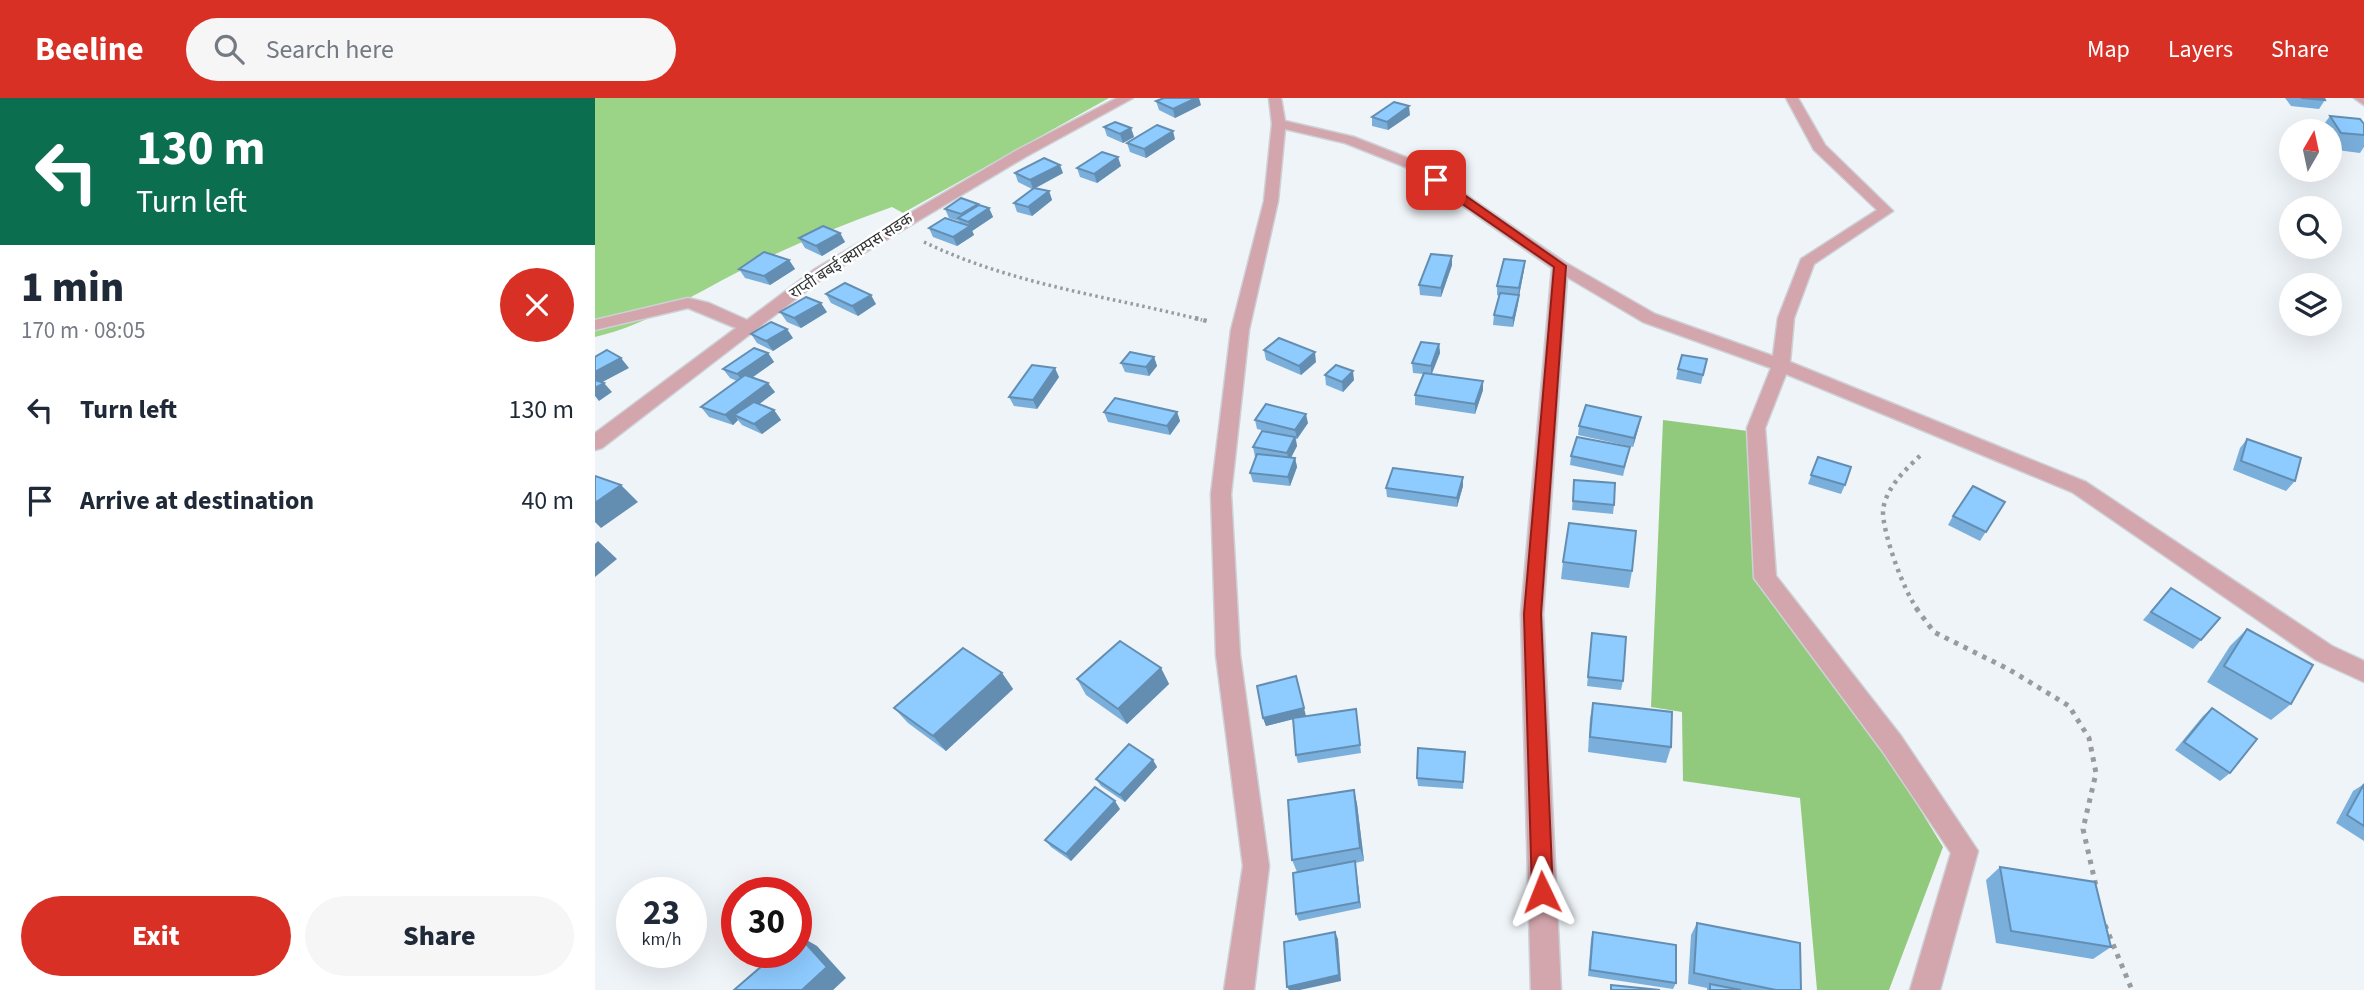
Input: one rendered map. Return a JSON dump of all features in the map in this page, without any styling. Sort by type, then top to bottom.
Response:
[{"type":"street","name":"राप्ती बबई क्याम्पस सडक","points":[[595,443],[821,271],[1022,153],[1127,98]]},
{"type":"street","points":[[1240,990],[1256,866],[1228,655],[1221,494],[1240,330],[1271,201],[1279,124],[1275,98]]},
{"type":"street","points":[[1792,98],[1819,147],[1886,211],[1807,262],[1786,318],[1781,365],[1756,428],[1765,578],[1892,744],[1965,851],[1925,990]]},
{"type":"street","points":[[2360,98],[2364,101]]},
{"type":"street","points":[[1279,124],[1349,140],[1413,165],[1560,266],[1649,318],[1781,365],[2078,486],[2324,653],[2364,672]]},
{"type":"street","points":[[1546,990],[1532,614],[1560,266]]},
{"type":"street","points":[[595,325],[688,303],[750,327]]},
{"type":"path","points":[[918,212],[921,240],[942,252],[1025,282],[1173,311],[1240,330]]},
{"type":"path","points":[[1946,433],[1896,479],[1883,510],[1893,553],[1908,597],[1934,632],[2010,670],[2069,706],[2089,737],[2096,774],[2083,829],[2098,896]]},
{"type":"path","points":[[2104,923],[2132,990]]},
{"type":"green space","points":[[595,98],[1109,98],[903,213],[892,207],[838,227],[752,265],[656,315],[595,337]]},
{"type":"green space","points":[[1663,420],[1748,431],[1756,579],[1885,752],[1943,847],[1889,990],[1817,990],[1800,798],[1683,781],[1682,712],[1651,707]]},
{"type":"building","points":[[1164,98],[1196,98],[1173,109],[1156,101]]},
{"type":"building","points":[[1394,102],[1409,106],[1387,122],[1372,117]]},
{"type":"building","points":[[2330,116],[2360,119],[2364,124],[2364,135],[2342,133],[2342,119],[2332,119]]},
{"type":"building","points":[[1115,122],[1131,128],[1120,134],[1104,127]]},
{"type":"building","points":[[1157,125],[1173,131],[1144,149],[1127,143]]},
{"type":"building","points":[[1102,152],[1118,157],[1094,174],[1077,168]]},
{"type":"building","points":[[1044,158],[1060,165],[1030,180],[1015,173]]},
{"type":"building","points":[[1034,188],[1049,191],[1028,207],[1014,203]]},
{"type":"building","points":[[961,198],[978,204],[961,214],[945,209]]},
{"type":"building","points":[[979,205],[989,208],[968,222],[958,218]]},
{"type":"building","points":[[945,218],[970,226],[953,237],[929,228]]},
{"type":"building","points":[[823,226],[840,233],[816,246],[799,238]]},
{"type":"building","points":[[764,252],[789,260],[764,276],[739,269]]},
{"type":"building","points":[[1431,254],[1452,256],[1441,288],[1419,285]]},
{"type":"building","points":[[1504,259],[1525,261],[1519,288],[1497,286]]},
{"type":"building","points":[[845,283],[871,295],[852,306],[826,294]]},
{"type":"building","points":[[1500,293],[1519,295],[1513,318],[1494,315]]},
{"type":"building","points":[[806,297],[821,303],[794,318],[780,312]]},
{"type":"building","points":[[771,322],[787,329],[766,341],[751,334]]},
{"type":"building","points":[[1279,338],[1315,352],[1299,366],[1264,350]]},
{"type":"building","points":[[1421,342],[1439,344],[1431,366],[1412,363]]},
{"type":"building","points":[[754,348],[768,353],[737,374],[723,369]]},
{"type":"building","points":[[607,350],[621,358],[595,372],[595,357]]},
{"type":"building","points":[[1130,352],[1154,357],[1146,367],[1121,363]]},
{"type":"building","points":[[1682,355],[1707,359],[1703,375],[1678,369]]},
{"type":"building","points":[[1032,365],[1055,368],[1033,400],[1009,397]]},
{"type":"building","points":[[1336,365],[1353,371],[1342,382],[1325,375]]},
{"type":"building","points":[[1424,373],[1483,381],[1475,404],[1415,395]]},
{"type":"building","points":[[745,375],[768,383],[725,415],[701,407]]},
{"type":"building","points":[[595,380],[604,383],[595,388]]},
{"type":"building","points":[[1115,398],[1177,412],[1167,426],[1104,412]]},
{"type":"building","points":[[754,402],[774,410],[754,424],[734,415]]},
{"type":"building","points":[[1266,404],[1306,414],[1295,430],[1255,420]]},
{"type":"building","points":[[1586,405],[1641,417],[1634,438],[1579,426]]},
{"type":"building","points":[[1262,431],[1295,437],[1287,453],[1253,447]]},
{"type":"building","points":[[1577,437],[1630,447],[1624,467],[1571,456]]},
{"type":"building","points":[[2247,439],[2301,458],[2295,481],[2241,461]]},
{"type":"building","points":[[1257,454],[1295,458],[1288,477],[1250,473]]},
{"type":"building","points":[[1818,457],[1851,467],[1845,485],[1811,475]]},
{"type":"building","points":[[1393,468],[1463,477],[1457,498],[1386,488]]},
{"type":"building","points":[[595,476],[621,485],[595,503]]},
{"type":"building","points":[[1574,480],[1615,483],[1614,505],[1573,501]]},
{"type":"building","points":[[1973,486],[2005,502],[1986,532],[1953,516]]},
{"type":"building","points":[[1569,523],[1636,531],[1632,571],[1563,562]]},
{"type":"building","points":[[2171,588],[2220,618],[2201,640],[2151,612]]},
{"type":"building","points":[[2247,629],[2313,665],[2291,704],[2224,666]]},
{"type":"building","points":[[1592,633],[1626,637],[1623,681],[1588,677]]},
{"type":"building","points":[[1120,641],[1161,668],[1118,709],[1077,679]]},
{"type":"building","points":[[963,648],[1002,673],[933,736],[894,708]]},
{"type":"building","points":[[1296,676],[1304,708],[1263,718],[1257,686]]},
{"type":"building","points":[[1593,703],[1672,712],[1671,747],[1590,737]]},
{"type":"building","points":[[2212,708],[2257,739],[2230,773],[2184,742]]},
{"type":"building","points":[[1356,709],[1360,745],[1296,755],[1293,718]]},
{"type":"building","points":[[1129,744],[1153,760],[1120,795],[1096,779]]},
{"type":"building","points":[[1418,748],[1465,752],[1463,782],[1417,778]]},
{"type":"building","points":[[2364,784],[2364,826],[2347,815]]},
{"type":"building","points":[[1095,787],[1115,801],[1066,854],[1045,840]]},
{"type":"building","points":[[1354,790],[1360,848],[1292,860],[1288,800]]},
{"type":"building","points":[[1355,861],[1359,902],[1296,914],[1293,873]]},
{"type":"building","points":[[2000,867],[2095,882],[2111,947],[2011,931]]},
{"type":"building","points":[[1697,923],[1800,943],[1801,990],[1776,990],[1694,973]]},
{"type":"building","points":[[1335,932],[1339,975],[1287,987],[1284,942]]},
{"type":"building","points":[[1593,932],[1676,945],[1676,983],[1590,970]]},
{"type":"building","points":[[812,950],[827,967],[802,990],[734,990],[759,968],[812,968]]},
{"type":"building","points":[[1710,984],[1741,990],[1710,990]]},
{"type":"building","points":[[1611,985],[1660,990],[1611,990]]},
{"type":"route","points":[[1436,180],[1560,266],[1532,614],[1542,892]]}]
